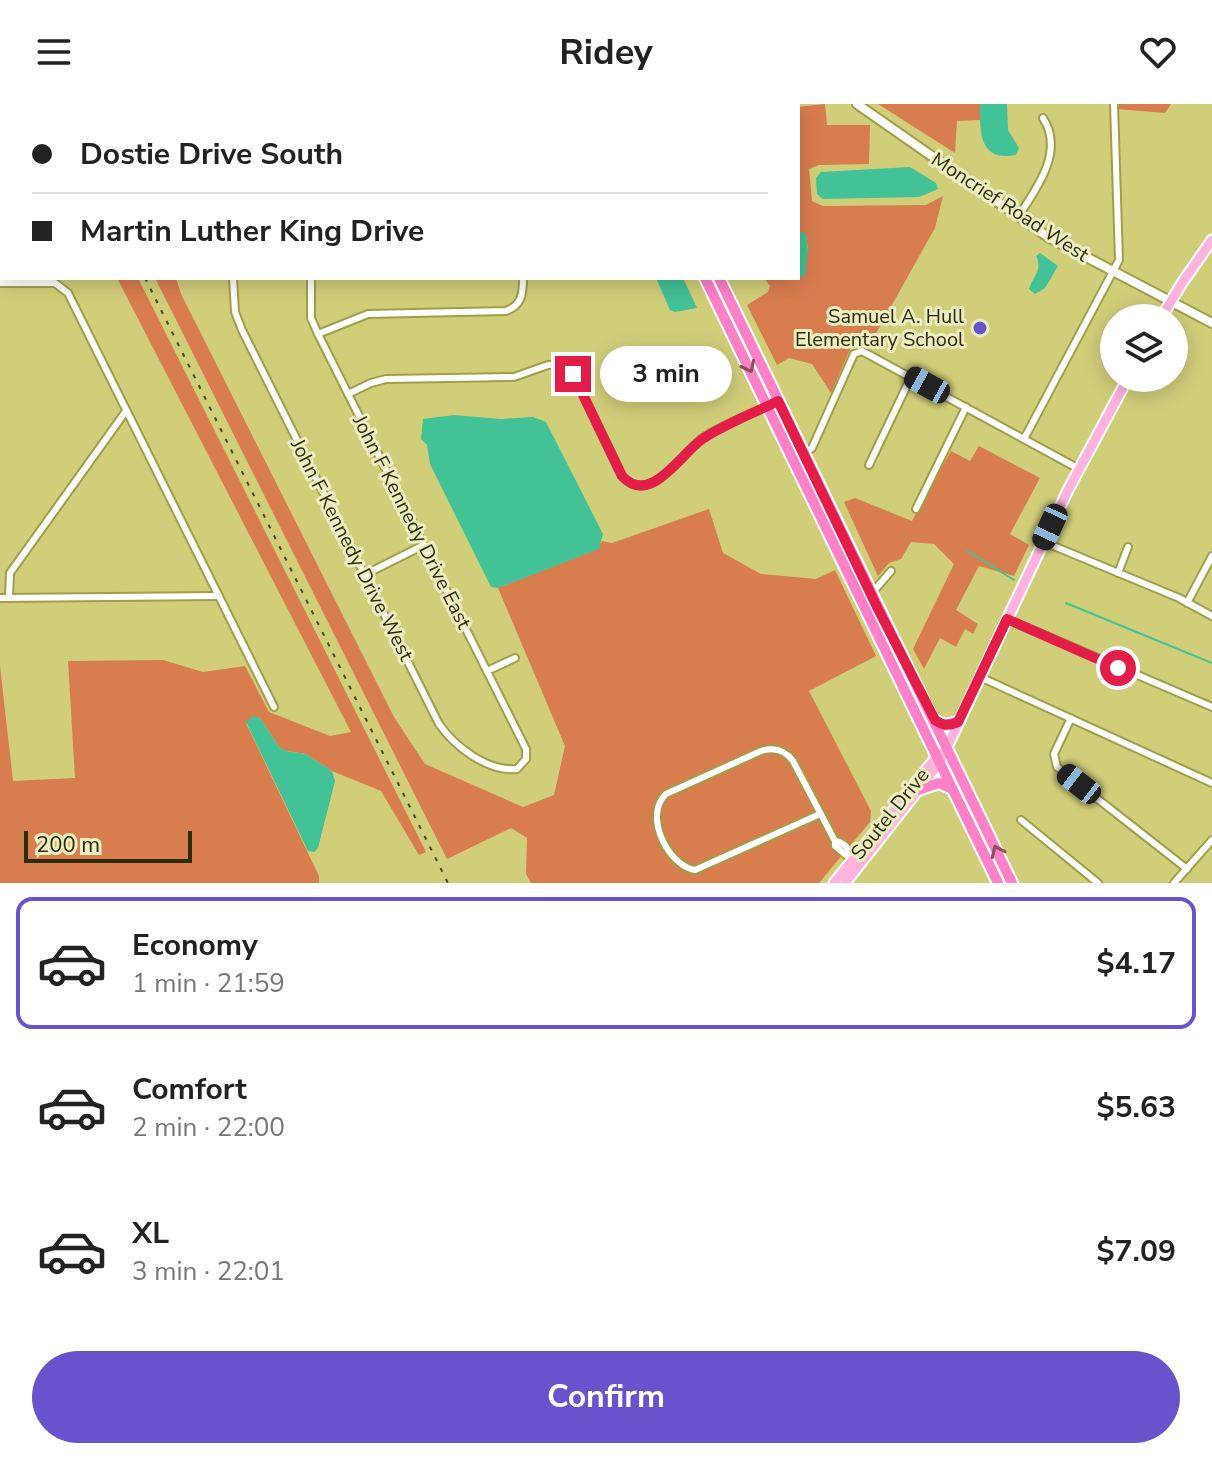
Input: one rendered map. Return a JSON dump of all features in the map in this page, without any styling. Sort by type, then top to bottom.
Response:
[{"type":"highway","points":[[706,280],[872,610],[935,720],[1012,883]]},
{"type":"highway","points":[[720,280],[872,593],[872,610],[938,759],[998,883]]},
{"type":"highway","points":[[935,720],[944,725],[958,722]]},
{"type":"highway","points":[[918,790],[939,783],[953,790]]},
{"type":"main road","name":"Moncrief Road West","points":[[857,104],[1048,237],[1212,323]]},
{"type":"main road","points":[[1169,304],[1212,240]]},
{"type":"main road","name":"Soutel Drive","points":[[834,883],[918,790],[947,746],[1043,542],[1120,392]]},
{"type":"main road","name":"Soutel Drive","points":[[845,883],[855,860],[938,759]]},
{"type":"street","points":[[1024,439],[1119,260],[1114,104]]},
{"type":"street","points":[[1018,217],[1038,187],[1048,161],[1049,127],[1043,118]]},
{"type":"street","name":"John F Kennedy Drive West","points":[[233,280],[235,312],[242,330],[439,724],[448,736],[475,757],[504,769],[517,769],[524,763]]},
{"type":"street","name":"John F Kennedy Drive East","points":[[311,280],[311,318],[318,334],[526,749],[524,763]]},
{"type":"street","points":[[318,334],[358,316],[377,312],[506,311],[521,299],[523,280]]},
{"type":"street","points":[[0,283],[50,282],[64,288],[274,707]]},
{"type":"street","points":[[795,462],[805,456],[816,439],[854,354],[865,351],[1079,469]]},
{"type":"street","points":[[348,394],[386,379],[514,377],[559,364],[573,374],[622,476],[640,485],[667,474],[701,439],[778,401]]},
{"type":"street","points":[[869,465],[911,377]]},
{"type":"street","points":[[916,509],[966,407]]},
{"type":"street","points":[[9,597],[10,573],[126,411]]},
{"type":"street","points":[[1043,542],[1212,616]]},
{"type":"street","points":[[364,575],[424,545]]},
{"type":"street","points":[[1118,573],[1128,547]]},
{"type":"street","points":[[1187,603],[1212,556]]},
{"type":"street","points":[[872,593],[891,571]]},
{"type":"street","points":[[0,577],[8,584]]},
{"type":"street","points":[[0,598],[219,596]]},
{"type":"street","points":[[1007,619],[1212,707]]},
{"type":"street","points":[[487,671],[515,658]]},
{"type":"street","points":[[980,677],[1212,783]]},
{"type":"street","points":[[1071,718],[1054,754],[1057,767],[1187,869]]},
{"type":"street","points":[[820,814],[695,870],[675,862],[655,813],[659,801],[666,794],[761,751],[783,751],[793,761],[835,841],[835,846],[855,860]]},
{"type":"street","points":[[1021,820],[1098,883]]},
{"type":"street","points":[[1174,883],[1212,840]]},
{"type":"shaded area","points":[[825,104],[827,125],[870,125],[869,164],[819,165],[809,169],[812,201],[823,206],[926,205],[943,196],[935,228],[870,344],[859,342],[852,345],[831,393],[812,364],[789,358],[777,365],[747,305],[768,292],[770,286],[766,280],[800,280],[808,250],[806,235],[800,232],[800,107]]},
{"type":"shaded area","points":[[878,104],[980,104],[980,120],[957,121],[955,153]]},
{"type":"shaded area","points":[[980,104],[1007,104],[1008,130],[1019,148],[1016,155],[994,154],[988,149],[981,134]]},
{"type":"shaded area","points":[[1117,104],[1171,104],[1165,113],[1117,109]]},
{"type":"shaded area","points":[[910,167],[936,183],[938,189],[919,197],[823,199],[817,194],[816,178],[821,172]]},
{"type":"shaded area","points":[[800,232],[806,234],[808,250],[805,276],[800,277]]},
{"type":"shaded area","points":[[1040,253],[1058,266],[1045,288],[1035,294],[1029,289],[1038,269],[1036,256]]},
{"type":"shaded area","points":[[118,280],[139,280],[426,852],[419,855],[381,791],[332,771],[306,754],[279,747],[260,718],[246,723],[319,876],[319,883],[0,883],[0,666],[13,781],[75,778],[68,661],[163,660],[203,672],[245,666],[269,712],[330,736],[351,732]]},
{"type":"shaded area","points":[[156,280],[177,280],[394,717],[425,764],[523,807],[554,795],[565,746],[498,588],[598,549],[602,541],[612,543],[709,509],[723,553],[761,574],[816,579],[835,570],[876,656],[809,691],[871,811],[870,822],[819,883],[531,883],[526,874],[527,838],[511,828],[447,859]]},
{"type":"shaded area","points":[[657,280],[684,280],[697,308],[670,310]]},
{"type":"shaded area","points":[[454,415],[501,419],[533,417],[546,422],[603,534],[599,549],[498,588],[491,587],[430,464],[427,445],[421,439],[423,419]]},
{"type":"shaded area","points":[[979,446],[1040,478],[1010,534],[1029,545],[1014,576],[979,566],[956,610],[978,624],[973,634],[965,629],[956,647],[940,638],[924,669],[913,649],[954,564],[934,544],[911,542],[901,559],[889,563],[878,576],[844,502],[855,498],[912,521],[951,451],[970,461]]},
{"type":"shaded area","points":[[253,716],[260,718],[279,747],[306,754],[332,771],[335,781],[318,848],[314,852],[308,851],[246,722]]},
{"type":"waterway","points":[[966,550],[1014,580]]},
{"type":"waterway","points":[[1066,603],[1212,663]]},
{"type":"railway","points":[[146,280],[448,883]]},
{"type":"place","name":"Samuel A. Hull Elementary School","points":[[980,328]]},
{"type":"route","points":[[573,374],[622,476],[640,485],[667,474],[701,439],[778,401],[878,609],[935,720],[940,724],[958,722],[1007,619],[1118,668]]}]
